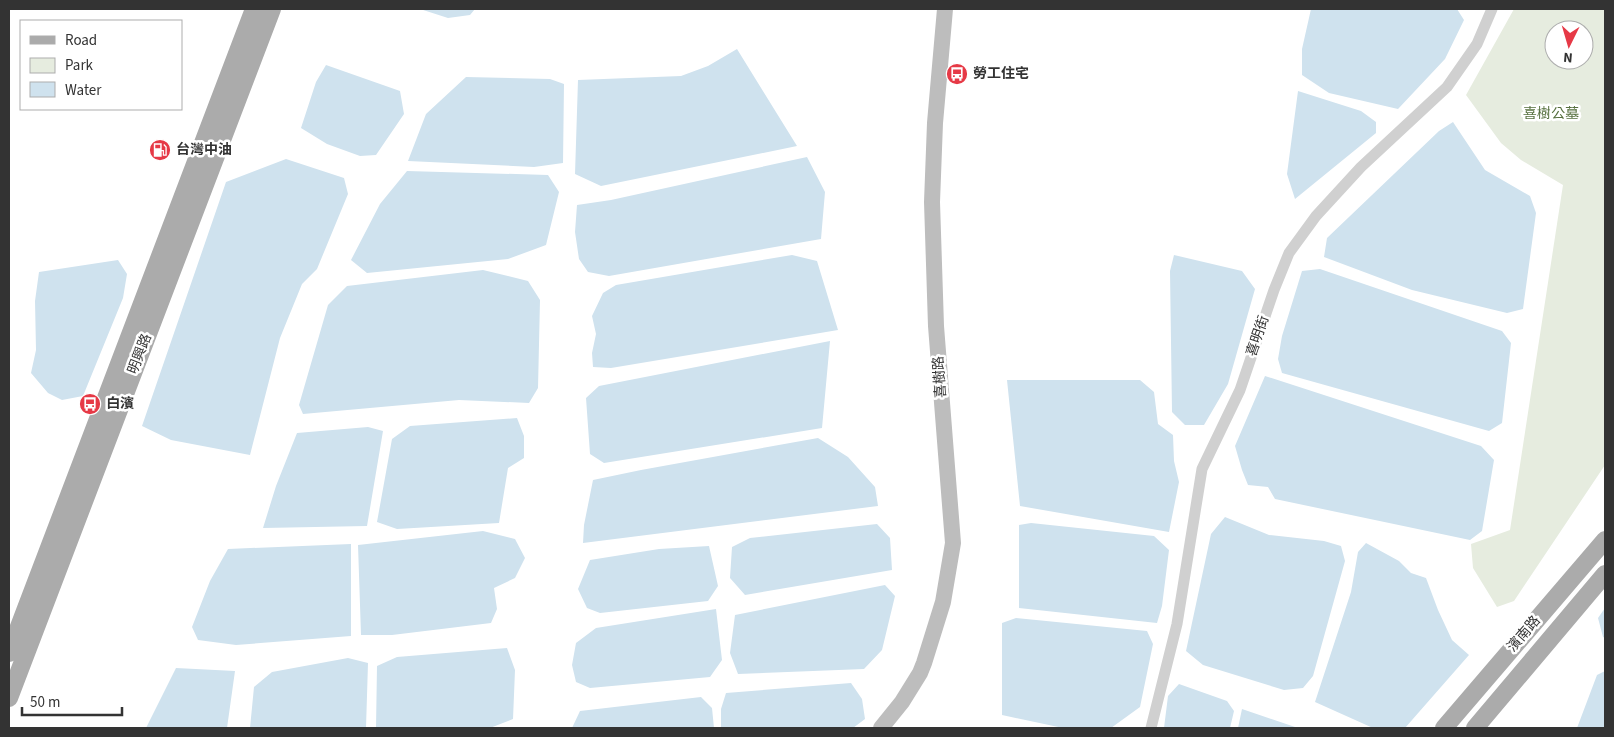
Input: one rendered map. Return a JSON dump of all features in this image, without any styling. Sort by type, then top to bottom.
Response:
[{"type":"main road","name":"明興路","points":[[9,653],[254,9]]},
{"type":"main road","name":"明興路","points":[[9,698],[272,9]]},
{"type":"main road","name":"濱南路","points":[[1444,728],[1605,540]]},
{"type":"main road","name":"濱南路","points":[[1475,728],[1605,574]]},
{"type":"street","name":"喜樹路","points":[[881,728],[902,702],[924,663],[943,602],[953,542],[936,326],[932,202],[935,123],[944,9]]},
{"type":"street","name":"喜明街","points":[[1151,728],[1177,624],[1202,469],[1240,390],[1274,290],[1289,253],[1316,216],[1361,167],[1447,87],[1477,44],[1492,9]]},
{"type":"green space","name":"喜樹公墓","points":[[1514,9],[1605,9],[1605,465],[1514,601],[1497,607],[1473,568],[1471,544],[1510,530],[1563,185],[1521,160],[1501,143],[1466,95]]},
{"type":"water","points":[[420,9],[475,9],[470,15],[448,18]]},
{"type":"water","points":[[1311,9],[1457,9],[1464,20],[1445,59],[1398,109],[1329,93],[1302,75],[1302,49]]},
{"type":"water","points":[[737,49],[797,146],[601,186],[575,174],[578,80],[681,76],[708,66]]},
{"type":"water","points":[[326,65],[400,91],[404,114],[376,155],[360,156],[327,144],[301,128],[316,82]]},
{"type":"water","points":[[466,77],[550,79],[564,84],[563,163],[534,167],[408,161],[426,114]]},
{"type":"water","points":[[1298,91],[1361,111],[1376,122],[1376,133],[1295,199],[1287,174]]},
{"type":"water","points":[[1453,122],[1485,170],[1530,196],[1536,213],[1523,309],[1507,313],[1412,290],[1324,257],[1327,238],[1439,131]]},
{"type":"water","points":[[807,157],[825,192],[821,239],[609,276],[588,272],[579,259],[575,232],[577,205],[611,200]]},
{"type":"water","points":[[286,159],[344,178],[348,194],[317,269],[302,284],[280,338],[250,455],[171,440],[142,426],[226,182]]},
{"type":"water","points":[[407,171],[548,175],[559,192],[546,245],[508,259],[367,273],[351,260],[380,204]]},
{"type":"water","points":[[792,255],[817,261],[838,330],[611,368],[593,367],[592,353],[596,334],[592,316],[603,293],[616,285]]},
{"type":"water","points":[[1174,255],[1242,271],[1255,289],[1228,384],[1204,425],[1185,425],[1172,412],[1170,271]]},
{"type":"water","points":[[118,260],[127,274],[123,298],[83,396],[62,400],[48,393],[31,373],[36,350],[35,301],[39,272]]},
{"type":"water","points":[[1320,269],[1502,331],[1511,343],[1502,423],[1489,431],[1282,373],[1278,359],[1282,336],[1302,271]]},
{"type":"water","points":[[483,270],[528,281],[540,300],[538,388],[529,403],[459,400],[303,414],[299,405],[328,305],[347,286]]},
{"type":"water","points":[[830,341],[822,428],[604,463],[590,454],[586,398],[599,386]]},
{"type":"water","points":[[1265,376],[1481,446],[1494,460],[1482,531],[1470,540],[1275,499],[1268,487],[1248,485],[1235,446]]},
{"type":"water","points":[[1007,380],[1140,380],[1154,392],[1158,424],[1173,435],[1174,461],[1179,482],[1169,532],[1020,506]]},
{"type":"water","points":[[517,418],[524,436],[524,458],[508,468],[499,523],[397,529],[377,522],[392,439],[410,426]]},
{"type":"water","points":[[368,427],[383,431],[367,526],[263,528],[276,486],[297,433]]},
{"type":"water","points":[[818,438],[848,457],[875,487],[878,506],[583,543],[584,525],[593,480]]},
{"type":"water","points":[[1225,517],[1269,535],[1324,541],[1341,546],[1345,561],[1313,676],[1303,688],[1284,690],[1203,665],[1186,651],[1211,534]]},
{"type":"water","points":[[1031,523],[1154,536],[1169,550],[1162,606],[1157,623],[1019,608],[1019,525]]},
{"type":"water","points":[[877,524],[890,538],[892,570],[745,595],[730,578],[732,547],[750,538]]},
{"type":"water","points":[[483,531],[515,539],[525,558],[515,578],[494,588],[497,609],[491,623],[392,635],[361,635],[358,545]]},
{"type":"water","points":[[1366,543],[1399,561],[1411,573],[1426,578],[1452,640],[1469,655],[1405,728],[1373,728],[1315,702],[1351,592],[1358,552]]},
{"type":"water","points":[[351,544],[351,636],[236,645],[198,640],[192,627],[210,581],[228,549]]},
{"type":"water","points":[[709,546],[718,586],[708,601],[600,613],[587,608],[578,589],[590,560],[659,549]]},
{"type":"water","points":[[885,585],[895,596],[882,650],[864,669],[738,674],[730,653],[735,615]]},
{"type":"water","points":[[1605,608],[1605,638],[1603,637],[1598,618]]},
{"type":"water","points":[[716,609],[722,660],[710,677],[590,688],[576,682],[572,665],[576,643],[596,628]]},
{"type":"water","points":[[1016,618],[1147,631],[1153,644],[1140,707],[1111,728],[1063,728],[1002,715],[1002,623]]},
{"type":"water","points":[[507,648],[515,670],[513,719],[490,728],[376,728],[377,666],[397,657]]},
{"type":"water","points":[[348,658],[368,663],[366,728],[250,728],[254,687],[272,672]]},
{"type":"water","points":[[176,668],[235,671],[227,728],[146,728]]},
{"type":"water","points":[[1605,671],[1605,728],[1577,728],[1597,675]]},
{"type":"water","points":[[851,683],[862,699],[865,719],[853,728],[721,728],[721,709],[726,693]]},
{"type":"water","points":[[1179,684],[1227,701],[1234,711],[1230,728],[1164,728],[1168,696]]},
{"type":"water","points":[[701,697],[712,708],[714,728],[572,728],[580,711]]},
{"type":"water","points":[[1242,709],[1298,728],[1238,728]]},
{"type":"place","name":"勞工住宅","points":[[957,74]]},
{"type":"place","name":"台灣中油","points":[[160,150]]},
{"type":"place","name":"白濱","points":[[90,404]]}]
